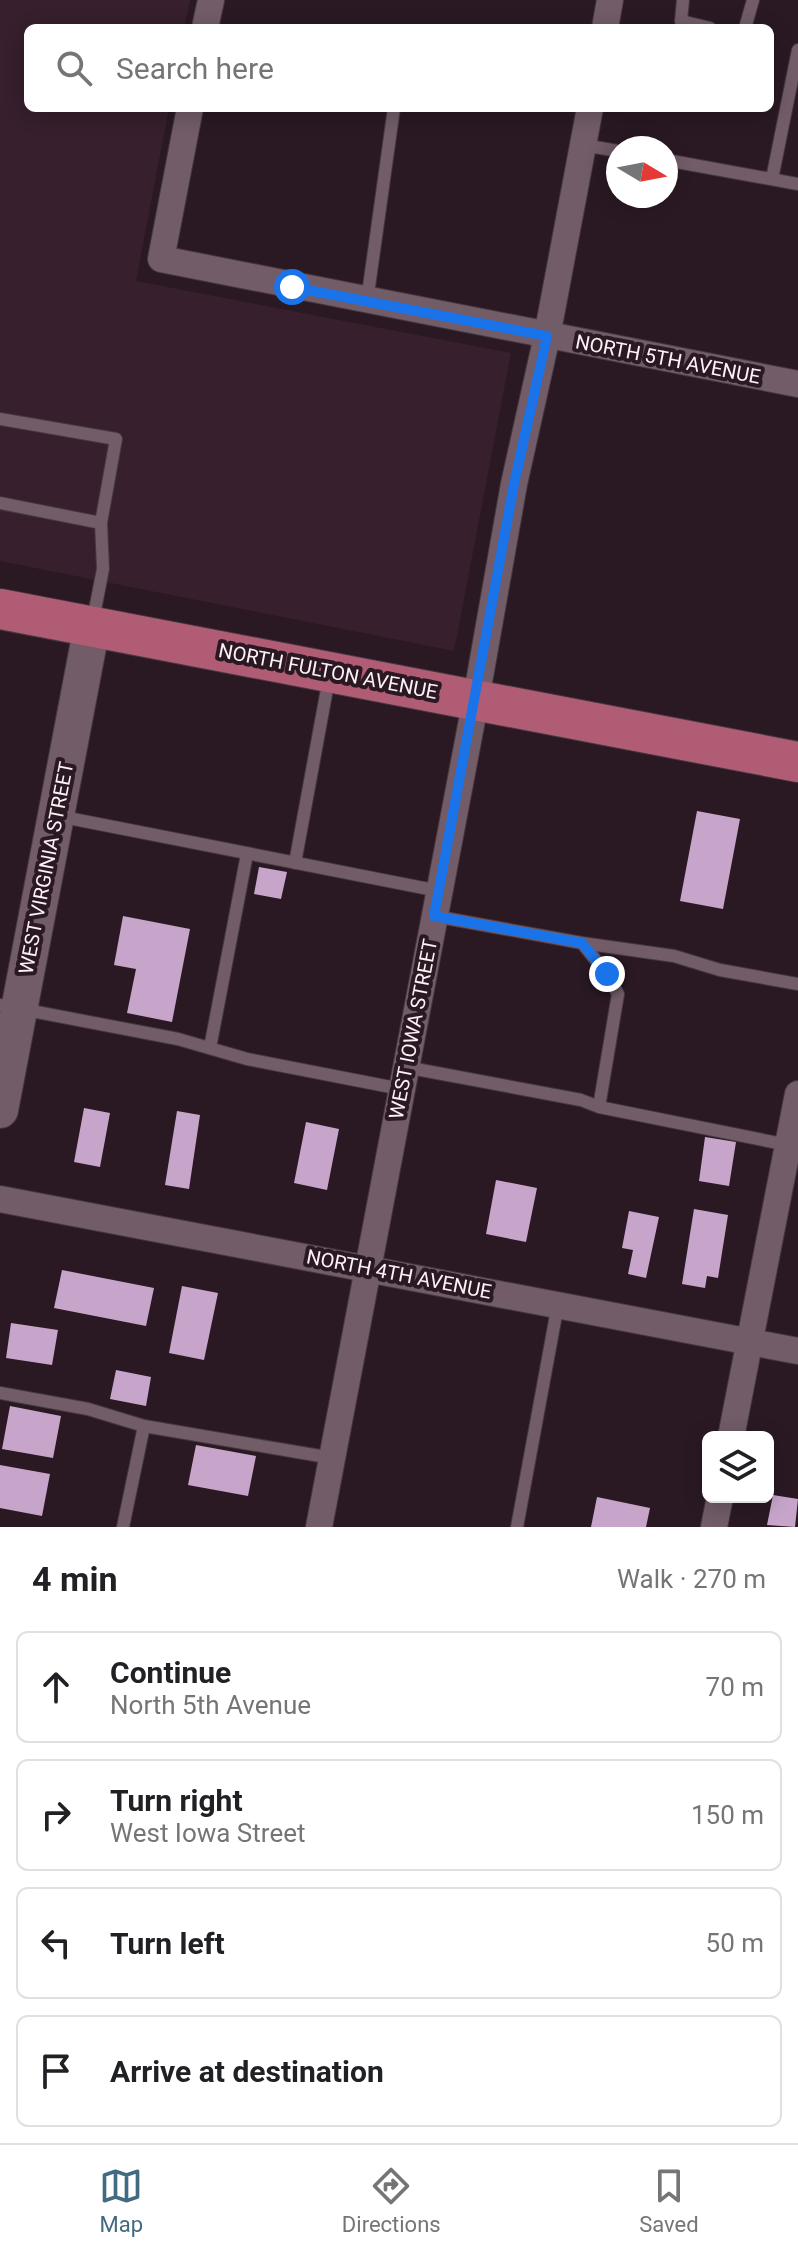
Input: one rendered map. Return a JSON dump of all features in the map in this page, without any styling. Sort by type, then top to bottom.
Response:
[{"type":"main road","name":"NORTH FULTON AVENUE","points":[[0,609],[798,762]]},
{"type":"street","points":[[206,24],[211,0]]},
{"type":"street","points":[[606,24],[610,0]]},
{"type":"street","name":"NORTH 5TH AVENUE","points":[[189,112],[161,259],[798,384]]},
{"type":"street","name":"WEST IOWA STREET","points":[[319,1527],[514,484],[547,336],[589,112]]},
{"type":"street","name":"WEST VIRGINIA STREET","points":[[0,1110],[10,1007],[56,816],[92,626]]},
{"type":"street","points":[[732,1431],[791,1154],[798,1094]]},
{"type":"street","name":"NORTH 4TH AVENUE","points":[[0,1199],[798,1351]]},
{"type":"street","points":[[714,1527],[719,1503]]},
{"type":"lane","points":[[683,0],[681,21],[693,24]]},
{"type":"lane","points":[[746,24],[753,0]]},
{"type":"lane","points":[[772,179],[798,50]]},
{"type":"lane","points":[[367,301],[393,112]]},
{"type":"lane","points":[[583,145],[606,149]]},
{"type":"lane","points":[[678,162],[798,184]]},
{"type":"lane","points":[[0,419],[116,439],[101,523],[103,569],[92,626]]},
{"type":"lane","points":[[0,503],[101,523]]},
{"type":"lane","points":[[295,863],[330,671]]},
{"type":"lane","points":[[56,816],[295,863],[582,943],[674,956],[720,970],[798,984]]},
{"type":"lane","points":[[210,1048],[247,854]]},
{"type":"lane","points":[[582,943],[607,974],[618,994],[599,1107]]},
{"type":"lane","points":[[10,1007],[178,1039],[247,1059],[581,1100],[791,1154]]},
{"type":"lane","points":[[517,1527],[558,1304]]},
{"type":"lane","points":[[0,1393],[88,1409],[144,1426],[332,1458]]},
{"type":"lane","points":[[123,1527],[144,1426]]},
{"type":"shaded area","points":[[0,0],[190,0],[185,24],[24,24],[24,112],[168,112],[136,281],[511,353],[454,651],[0,561]]},
{"type":"building","points":[[697,811],[740,819],[723,909],[680,901]]},
{"type":"building","points":[[259,867],[287,872],[281,899],[254,894]]},
{"type":"building","points":[[123,916],[190,929],[172,1022],[127,1013],[136,969],[114,965]]},
{"type":"building","points":[[84,1108],[110,1113],[100,1167],[74,1162]]},
{"type":"building","points":[[177,1111],[200,1115],[189,1189],[165,1185]]},
{"type":"building","points":[[306,1122],[339,1129],[327,1190],[294,1183]]},
{"type":"building","points":[[705,1137],[736,1142],[729,1186],[699,1181]]},
{"type":"building","points":[[496,1180],[537,1188],[526,1242],[486,1234]]},
{"type":"building","points":[[694,1209],[728,1215],[718,1278],[707,1276],[705,1288],[682,1284]]},
{"type":"building","points":[[629,1211],[659,1217],[646,1278],[628,1274],[633,1250],[622,1248]]},
{"type":"building","points":[[62,1270],[154,1288],[146,1326],[54,1308]]},
{"type":"building","points":[[182,1286],[218,1293],[204,1360],[169,1353]]},
{"type":"building","points":[[11,1323],[58,1330],[52,1365],[6,1358]]},
{"type":"building","points":[[116,1370],[151,1377],[146,1406],[110,1399]]},
{"type":"building","points":[[10,1406],[61,1416],[53,1458],[2,1449]]},
{"type":"building","points":[[196,1445],[256,1456],[248,1496],[188,1485]]},
{"type":"building","points":[[0,1465],[50,1474],[42,1516],[0,1508]]},
{"type":"building","points":[[774,1495],[798,1499],[795,1527],[767,1525]]},
{"type":"building","points":[[597,1497],[650,1508],[646,1527],[591,1527]]},
{"type":"route","points":[[292,287],[547,336],[514,484],[434,916],[582,943],[607,974]]}]
